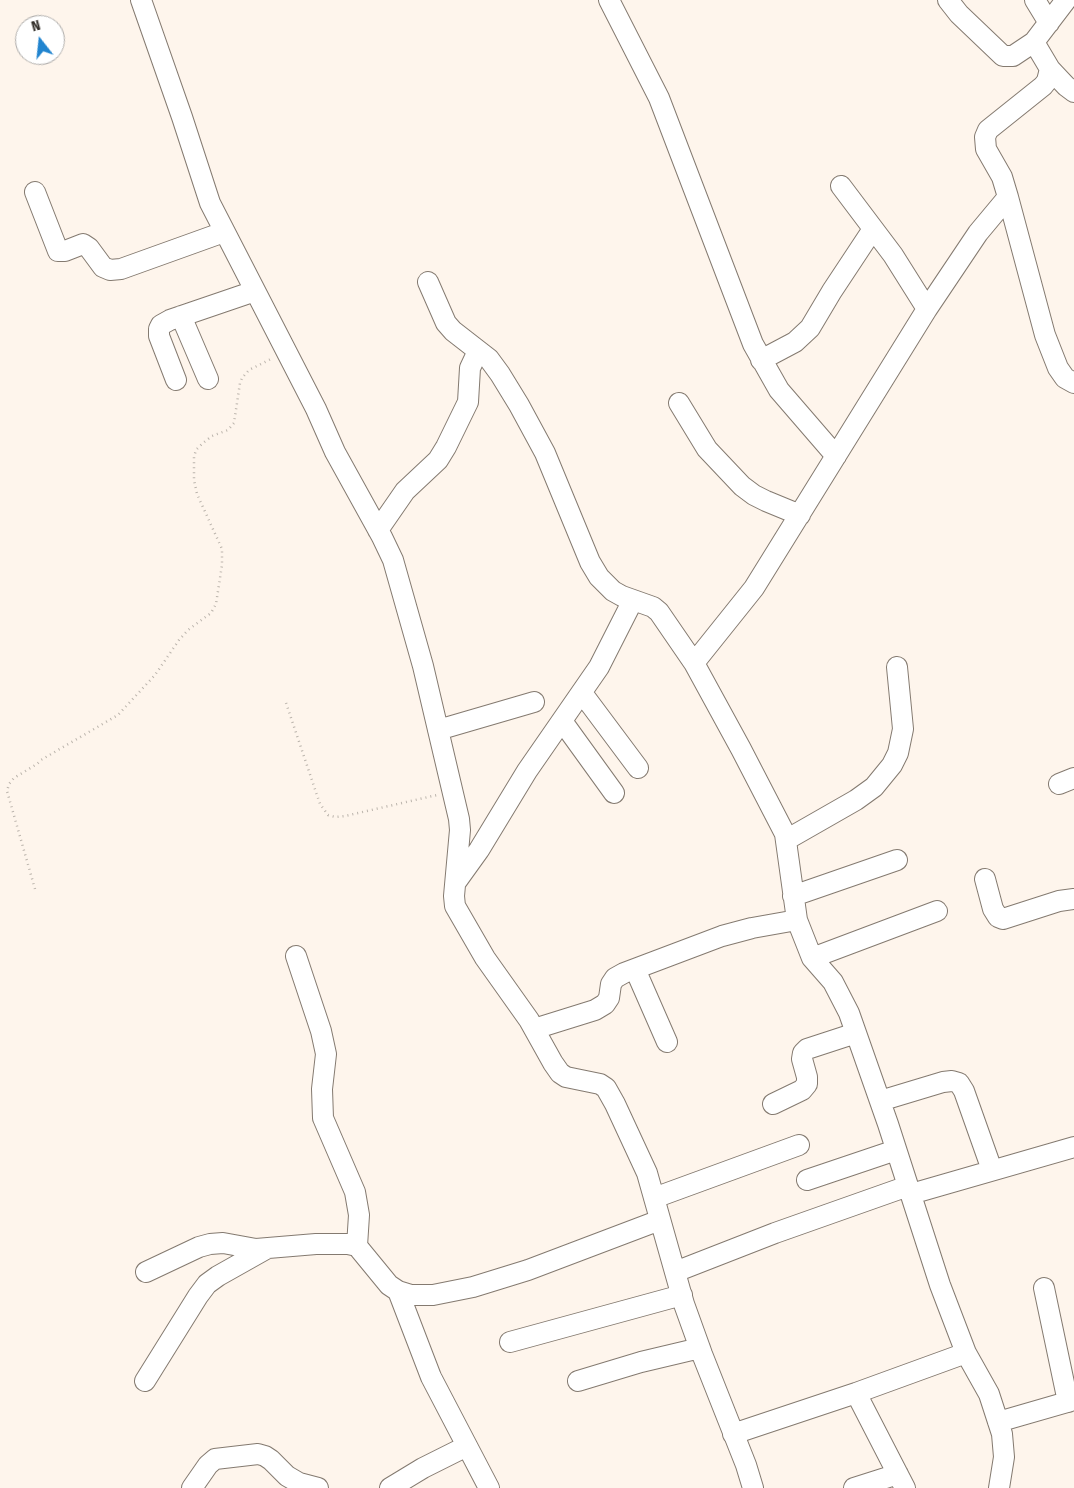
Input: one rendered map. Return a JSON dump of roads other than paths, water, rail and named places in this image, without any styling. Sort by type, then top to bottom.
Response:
[{"type":"street","points":[[140,0],[182,117],[205,191],[224,232],[316,409],[335,452],[378,530],[393,560],[401,582],[453,791],[460,830],[455,906],[485,958],[529,1020],[560,1073],[600,1084],[606,1088],[615,1104],[647,1173],[682,1295],[753,1488]]},
{"type":"street","points":[[609,0],[659,98],[749,334],[761,360],[779,390],[836,456]]},
{"type":"street","points":[[948,0],[959,14],[1003,56],[1013,56],[1034,42],[1066,0]]},
{"type":"street","points":[[1035,0],[1048,23]]},
{"type":"street","points":[[1034,42],[1050,69],[1074,92]]},
{"type":"street","points":[[1050,69],[1047,81],[1043,86],[988,130],[985,137],[986,149],[1002,177],[1048,342],[1058,368],[1065,378],[1074,383]]},
{"type":"street","points":[[841,186],[909,279],[927,309]]},
{"type":"street","points":[[35,192],[58,251],[65,251],[83,244],[89,248],[103,267],[110,270],[121,268],[224,232]]},
{"type":"street","points":[[694,663],[754,588],[927,309],[978,233],[1008,197]]},
{"type":"street","points":[[761,360],[794,342],[810,328],[832,290],[873,229]]},
{"type":"street","points":[[428,282],[446,323],[453,331],[489,359],[500,374],[545,453],[590,562],[599,577],[614,591],[653,607],[659,612],[694,663],[780,823],[786,840],[797,920],[812,958],[839,991],[880,1102],[940,1285],[966,1353],[989,1394],[1002,1434],[1004,1456],[999,1488]]},
{"type":"street","points":[[176,380],[159,336],[161,325],[181,316],[255,291]]},
{"type":"street","points":[[181,316],[208,379]]},
{"type":"street","points":[[378,530],[405,491],[438,460],[446,447],[468,402],[470,368],[478,351]]},
{"type":"street","points":[[679,403],[707,449],[742,486],[766,501],[800,515]]},
{"type":"street","points":[[455,884],[479,850],[527,771],[599,667],[633,600]]},
{"type":"street","points":[[786,840],[856,800],[874,787],[892,765],[898,753],[903,730],[897,668]]},
{"type":"street","points":[[582,693],[638,768]]},
{"type":"street","points":[[438,730],[534,702]]},
{"type":"street","points":[[562,721],[614,793]]},
{"type":"street","points":[[793,896],[897,860]]},
{"type":"street","points":[[985,879],[993,909],[998,917],[1003,919],[1059,901],[1074,899]]},
{"type":"street","points":[[812,958],[937,911]]},
{"type":"street","points":[[534,1029],[596,1010],[605,1004],[610,984],[615,978],[635,969],[722,936],[752,928],[797,920]]},
{"type":"street","points":[[296,956],[321,1031],[326,1054],[322,1089],[323,1118],[355,1192],[359,1216],[357,1246]]},
{"type":"street","points":[[635,969],[667,1042]]},
{"type":"street","points":[[773,1104],[802,1090],[807,1084],[802,1059],[803,1053],[807,1049],[856,1033]]},
{"type":"street","points":[[880,1102],[943,1082],[952,1081],[959,1083],[964,1091],[992,1170]]},
{"type":"street","points":[[654,1198],[799,1145]]},
{"type":"street","points":[[675,1272],[774,1233],[909,1190],[992,1170],[1074,1147]]},
{"type":"street","points":[[807,1180],[896,1150]]},
{"type":"street","points":[[146,1272],[199,1247],[210,1244],[268,1248],[316,1244],[348,1244],[357,1246],[389,1285],[398,1291],[410,1295],[433,1295],[473,1287],[528,1270],[660,1220]]},
{"type":"street","points":[[145,1381],[207,1284],[268,1248]]},
{"type":"street","points":[[998,1422],[1071,1401],[1044,1288]]},
{"type":"street","points":[[398,1291],[430,1377],[489,1488]]},
{"type":"street","points":[[510,1342],[682,1295]]},
{"type":"street","points":[[578,1382],[641,1362],[700,1348]]},
{"type":"street","points":[[733,1434],[856,1393],[966,1353]]},
{"type":"street","points":[[854,1488],[902,1481],[856,1393]]},
{"type":"street","points":[[390,1488],[423,1468],[467,1446]]},
{"type":"street","points":[[192,1488],[208,1465],[216,1459],[258,1454],[272,1460],[287,1476],[299,1483],[318,1488]]}]
